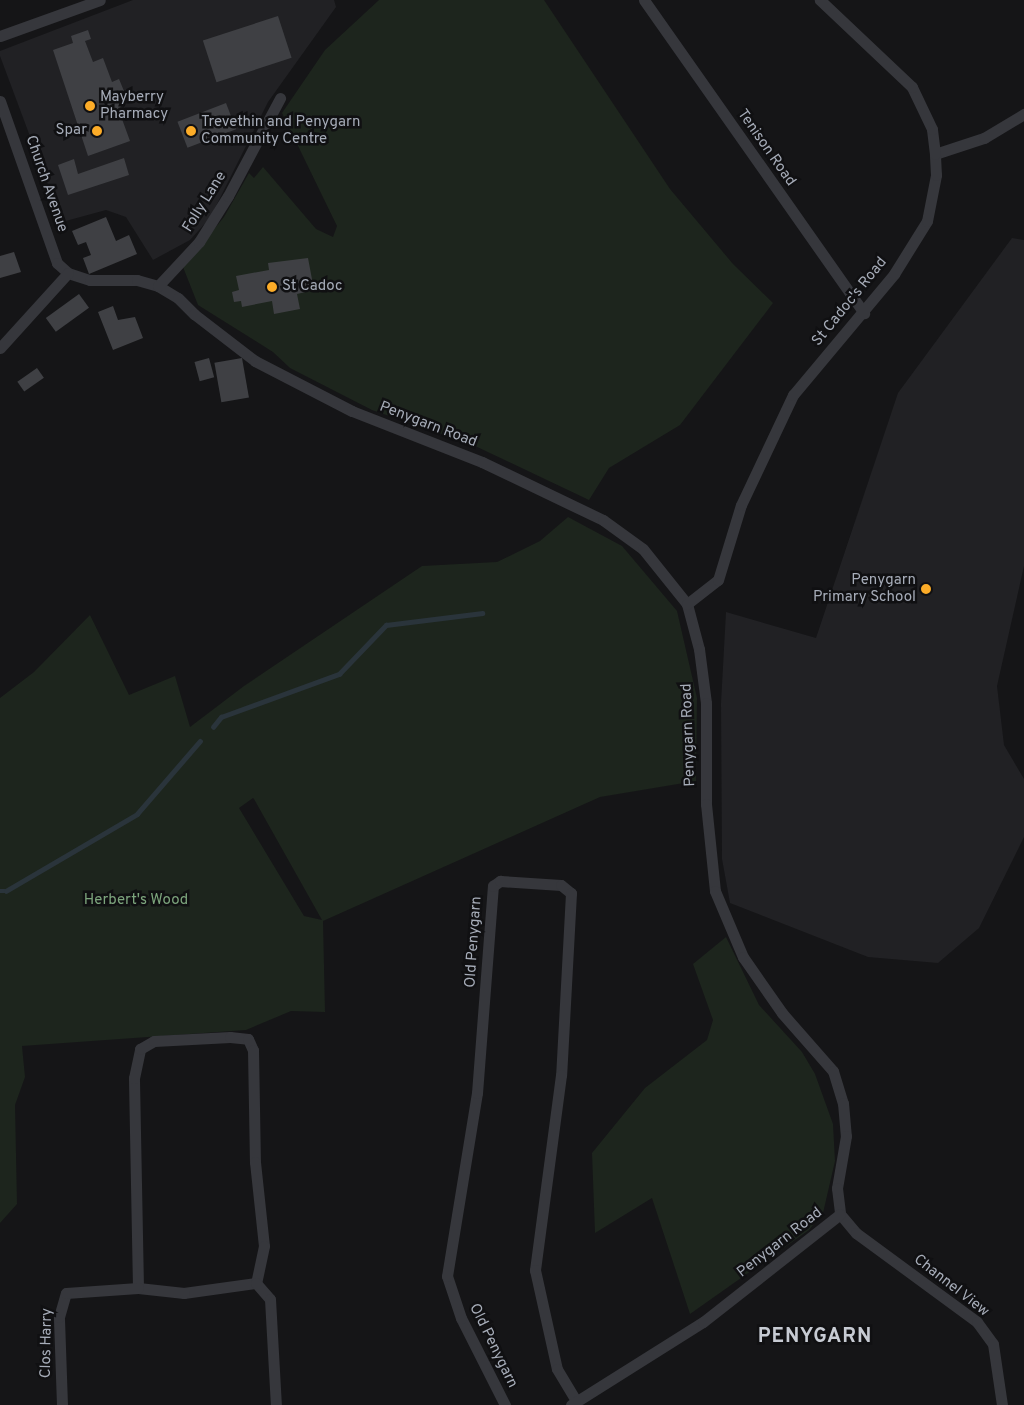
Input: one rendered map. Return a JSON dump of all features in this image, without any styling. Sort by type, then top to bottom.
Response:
[{"type":"street","points":[[0,36],[100,0]]},
{"type":"street","name":"Tenison Road","points":[[644,0],[864,313]]},
{"type":"street","name":"St Cadoc's Road","points":[[687,604],[718,580],[741,506],[793,395],[864,313],[894,274],[927,221],[936,175],[935,154],[932,129],[912,87],[820,0]]},
{"type":"street","name":"Folly Lane","points":[[158,286],[199,242],[228,196],[280,98]]},
{"type":"street","name":"Church Avenue","points":[[0,101],[57,263],[68,273]]},
{"type":"street","points":[[935,154],[984,138],[1024,114]]},
{"type":"street","points":[[0,348],[68,273]]},
{"type":"street","name":"Penygarn Road","points":[[68,273],[90,280],[137,280],[158,286],[178,298],[194,314],[255,362],[352,411],[482,462],[603,520],[643,549],[687,604],[699,649],[706,703],[706,804],[715,891],[743,957],[782,1013],[833,1071],[843,1103],[846,1136],[837,1188],[840,1214],[703,1322],[573,1403]]},
{"type":"street","name":"Old Penygarn","points":[[505,1405],[460,1318],[447,1276],[477,1093],[493,886],[500,881],[561,885],[571,893],[560,1075],[535,1270],[557,1369],[573,1403]]},
{"type":"street","points":[[230,1037],[248,1039],[253,1050],[255,1162],[264,1246],[256,1283],[184,1293],[138,1288],[134,1078],[140,1049],[154,1041],[230,1037]]},
{"type":"street","name":"Channel View","points":[[840,1214],[856,1233],[977,1322],[993,1344],[1002,1405]]},
{"type":"street","points":[[256,1283],[270,1299],[276,1405]]},
{"type":"street","name":"Clos Harry","points":[[62,1405],[59,1317],[66,1293],[138,1288]]},
{"type":"shaded area","points":[[133,0],[334,0],[336,7],[268,102],[210,218],[190,240],[153,260],[126,217],[106,210],[62,222],[0,56],[0,51]]},
{"type":"shaded area","name":"Penygarn Primary School","points":[[1012,238],[1024,240],[1024,566],[997,686],[1004,745],[1024,779],[1024,837],[979,928],[938,963],[868,957],[730,903],[722,859],[721,703],[726,612],[816,638],[898,393]]},
{"type":"green space","points":[[379,0],[544,0],[670,189],[733,264],[773,303],[680,425],[609,468],[589,500],[473,445],[372,410],[290,368],[273,352],[198,305],[183,267],[224,217],[249,173],[254,178],[263,167],[316,229],[333,237],[337,226],[282,113],[325,50]]},
{"type":"green space","name":"Herbert's Wood","points":[[568,517],[622,546],[677,611],[697,698],[696,781],[600,797],[323,921],[325,1012],[291,1011],[246,1030],[22,1046],[25,1077],[15,1105],[17,1204],[0,1223],[0,698],[34,672],[90,615],[129,695],[175,676],[190,727],[244,686],[422,566],[497,562],[540,541]],"holes":[[[254,799],[322,920],[304,916],[239,808]]]},
{"type":"green space","points":[[726,937],[759,1005],[802,1052],[815,1074],[833,1124],[835,1161],[823,1213],[809,1230],[690,1314],[652,1198],[595,1233],[592,1153],[645,1088],[707,1040],[713,1020],[693,964]]},
{"type":"building","points":[[278,16],[292,58],[216,82],[203,40]]},
{"type":"building","points":[[88,30],[91,39],[85,41],[93,62],[103,58],[112,82],[119,79],[124,91],[116,94],[121,107],[118,108],[130,141],[88,156],[53,50],[73,43],[71,36]]},
{"type":"building","points":[[226,103],[236,129],[187,148],[177,122]]},
{"type":"building","points":[[124,158],[129,175],[68,195],[58,165],[74,159],[78,174]]},
{"type":"building","points":[[106,217],[116,241],[129,235],[137,254],[89,274],[83,258],[91,255],[86,242],[78,245],[72,231]]},
{"type":"building","points":[[14,252],[21,272],[0,278],[0,256]]},
{"type":"building","points":[[308,258],[314,290],[297,294],[300,309],[274,314],[272,301],[242,307],[241,301],[234,302],[232,292],[239,290],[236,276],[269,270],[268,263]]},
{"type":"building","points":[[79,294],[89,308],[56,332],[46,318]]},
{"type":"building","points":[[113,306],[118,320],[135,317],[143,338],[113,350],[98,312]]},
{"type":"building","points":[[209,358],[214,377],[200,381],[195,362]]},
{"type":"building","points":[[242,358],[249,397],[221,402],[214,363]]},
{"type":"building","points":[[37,368],[44,378],[24,392],[17,382]]},
{"type":"waterway","points":[[213,727],[221,717],[339,674],[386,625],[482,613]]},
{"type":"waterway","points":[[0,891],[6,891],[137,814],[200,741]]},
{"type":"place","name":"Mayberry Pharmacy","points":[[90,106]]},
{"type":"place","name":"Spar","points":[[97,131]]},
{"type":"place","name":"Trevethin and Penygarn Community Centre","points":[[191,131]]},
{"type":"place","name":"St Cadoc","points":[[272,287]]},
{"type":"place","name":"Penygarn Primary School","points":[[926,589]]},
{"type":"district","name":"PENYGARN","points":[[815,1337]]}]
